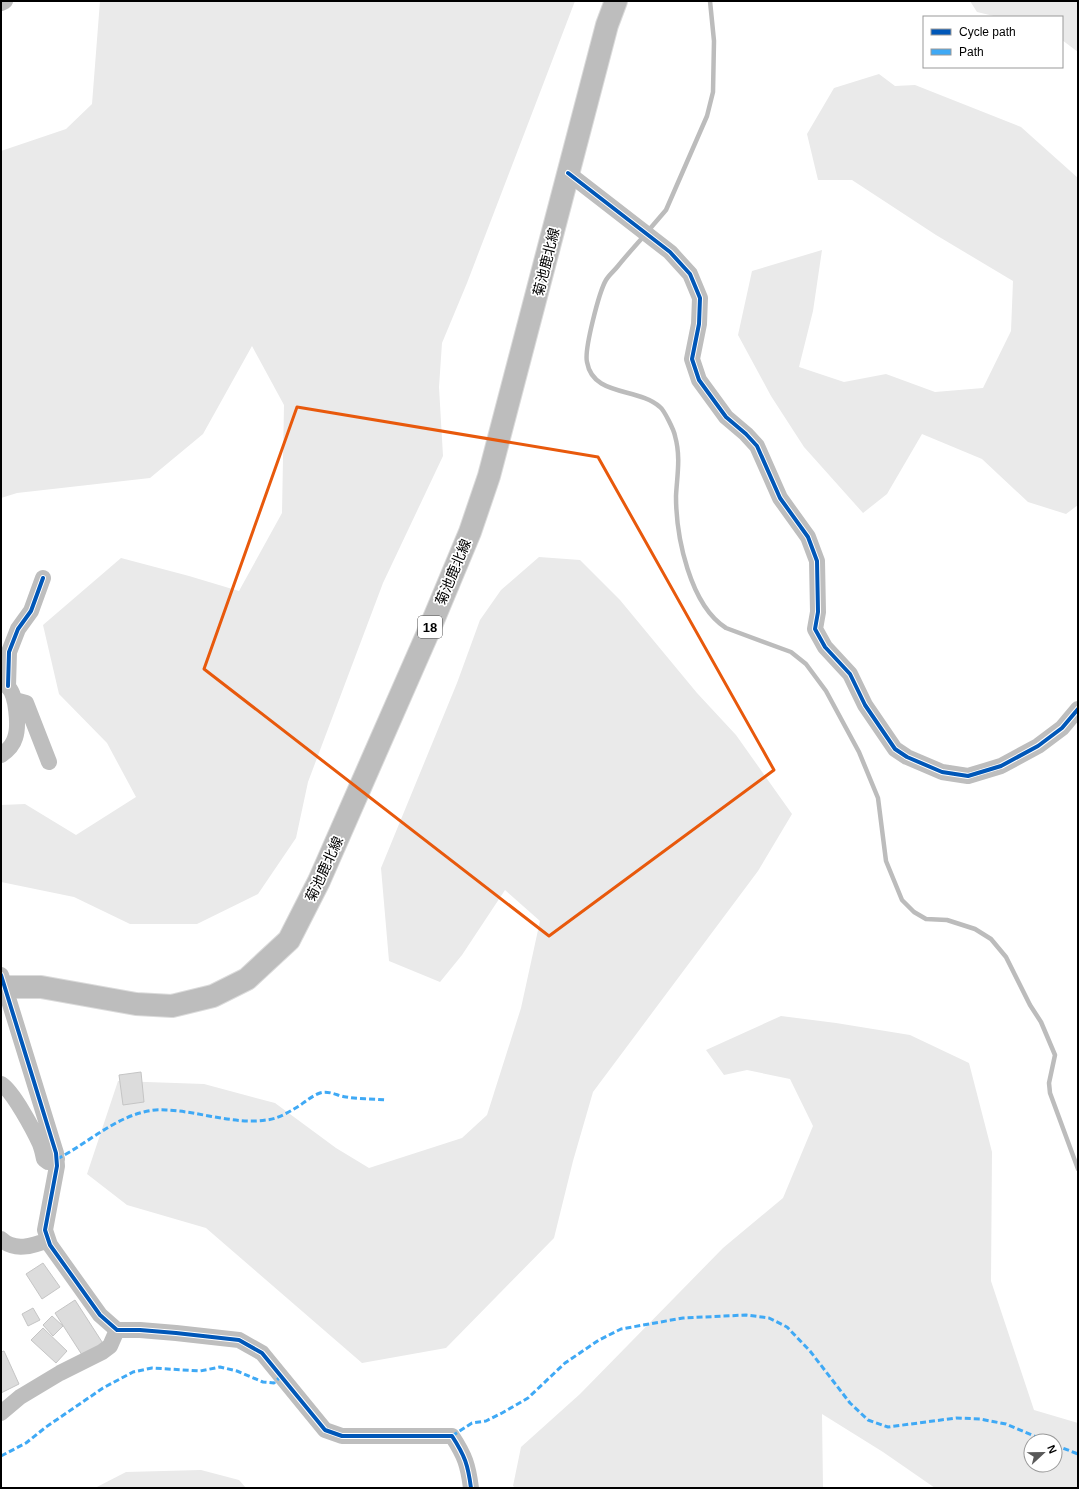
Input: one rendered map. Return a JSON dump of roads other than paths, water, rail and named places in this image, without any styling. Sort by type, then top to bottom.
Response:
[{"type":"main road","name":"菊池鹿北線","points":[[2,983],[41,987],[136,1004],[172,1006],[213,996],[248,979],[289,940],[319,881],[427,635],[470,532],[489,476],[607,25],[616,1]]},
{"type":"street","points":[[1,3],[5,1]]},
{"type":"street","points":[[568,173],[670,252],[690,274],[700,298],[699,324],[692,359],[699,380],[726,416],[757,446],[780,498],[808,537],[817,561],[818,612],[815,629],[825,646],[850,674],[865,705],[895,749],[907,757],[942,772],[968,776],[1001,766],[1038,746],[1062,728],[1078,709]]},
{"type":"street","points":[[1,755],[7,751],[15,739],[18,726],[8,690],[9,652],[18,629],[31,611],[42,578]]},
{"type":"street","points":[[8,690],[26,703],[49,762]]},
{"type":"street","points":[[2,983],[57,1159],[58,1166],[45,1230],[50,1245],[100,1314],[117,1330],[140,1330],[239,1340],[262,1353],[325,1430],[342,1436],[452,1436],[462,1451],[469,1468],[471,1488]]},
{"type":"street","points":[[1,1084],[15,1099],[40,1144],[44,1159],[48,1162],[57,1159]]},
{"type":"street","points":[[1,1239],[6,1244],[23,1247],[33,1246],[48,1240]]},
{"type":"street","points":[[1,1413],[20,1397],[60,1373],[102,1352],[110,1346],[117,1330]]},
{"type":"waterway","points":[[648,231],[666,210],[707,116],[713,92],[714,41],[710,1]]},
{"type":"waterway","points":[[644,236],[609,276],[603,286],[593,321],[588,346],[587,362],[591,373],[598,381],[607,386],[640,396],[651,401],[662,409],[671,425],[677,444],[678,466],[676,496],[679,531],[682,550],[694,587],[703,603],[714,617],[726,628],[791,652],[806,664],[826,691],[859,752],[878,798],[886,861],[902,900],[914,912],[926,919],[947,920],[975,929],[991,939],[1006,957],[1030,1005],[1041,1022],[1055,1055],[1049,1083],[1050,1093],[1078,1169]]}]
